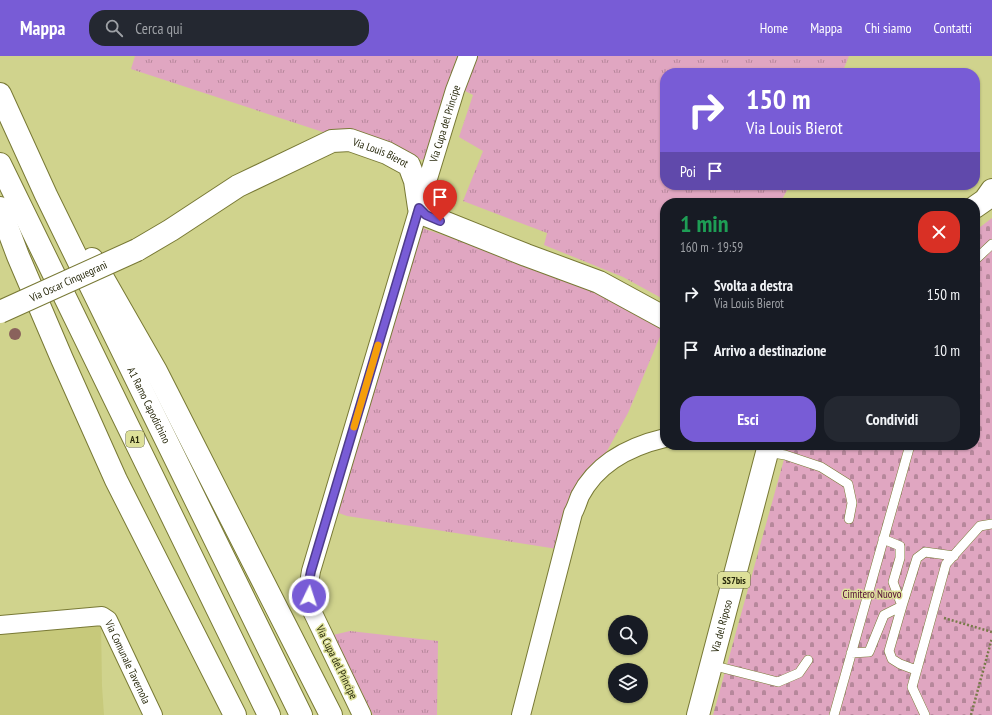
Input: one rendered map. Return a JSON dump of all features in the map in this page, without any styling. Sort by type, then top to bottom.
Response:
[{"type":"main road","name":"A1 Ramo Capodichino","points":[[0,94],[46,195],[301,715]]},
{"type":"main road","name":"Via Louis Bierot","points":[[137,250],[171,230],[238,186],[332,141],[350,140],[387,153],[409,165],[415,181],[419,208]]},
{"type":"main road","name":"A1","points":[[0,164],[269,715]]},
{"type":"main road","points":[[980,204],[985,200],[992,190]]},
{"type":"main road","points":[[46,195],[83,244],[156,371],[331,715]]},
{"type":"main road","points":[[0,208],[18,256],[116,480],[235,715]]},
{"type":"main road","points":[[419,208],[426,215],[599,282],[660,315]]},
{"type":"main road","name":"Via Oscar Cinquegrani","points":[[0,312],[137,250]]},
{"type":"main road","name":"Via del Riposo","points":[[698,715],[767,450]]},
{"type":"street","name":"Via Cupa del Principe","points":[[362,715],[311,608],[308,586],[313,564],[419,208],[455,90],[468,56]]},
{"type":"street","points":[[521,715],[573,513],[580,496],[604,466],[622,454],[645,443],[660,439]]},
{"type":"street","name":"Via Comunale Tavernola","points":[[0,625],[102,616],[108,620],[153,715]]},
{"type":"lane","points":[[980,255],[992,244]]},
{"type":"lane","points":[[773,450],[821,467],[848,484],[852,502],[849,519]]},
{"type":"lane","points":[[834,715],[909,450]]},
{"type":"lane","points":[[925,715],[912,687],[946,564],[980,526],[992,524]]},
{"type":"lane","points":[[883,539],[900,546],[900,558],[893,582],[902,606]]},
{"type":"lane","points":[[916,670],[900,664],[892,659],[889,651],[917,558],[925,552],[954,556]]},
{"type":"lane","points":[[851,653],[869,652],[884,615],[902,606]]},
{"type":"lane","points":[[711,665],[778,682],[799,673],[808,660]]},
{"type":"path","points":[[932,614],[992,632]]},
{"type":"path","points":[[971,715],[992,638]]},
{"type":"shaded area","points":[[101,624],[104,715],[0,715],[0,632]]},
{"type":"green space","points":[[135,56],[457,56],[428,156],[422,160],[393,146],[332,135],[131,69]]},
{"type":"green space","points":[[465,56],[849,56],[844,68],[660,68],[660,190],[787,190],[783,198],[660,198],[660,297],[623,277],[544,245],[547,233],[463,201],[483,151],[459,137],[473,95],[461,89]]},
{"type":"green space","name":"Cimitero Nuovo","points":[[992,218],[992,715],[713,715],[787,450],[980,450],[980,227]]},
{"type":"green space","points":[[419,225],[425,229],[590,290],[660,325],[660,337],[628,413],[597,469],[569,497],[557,549],[347,516],[333,511]]},
{"type":"green space","points":[[350,631],[438,641],[437,715],[373,715],[333,635]]},
{"type":"slow traffic","points":[[354,427],[378,345]]},
{"type":"route","points":[[309,596],[308,586],[311,571],[419,208],[426,215],[440,221]]}]
